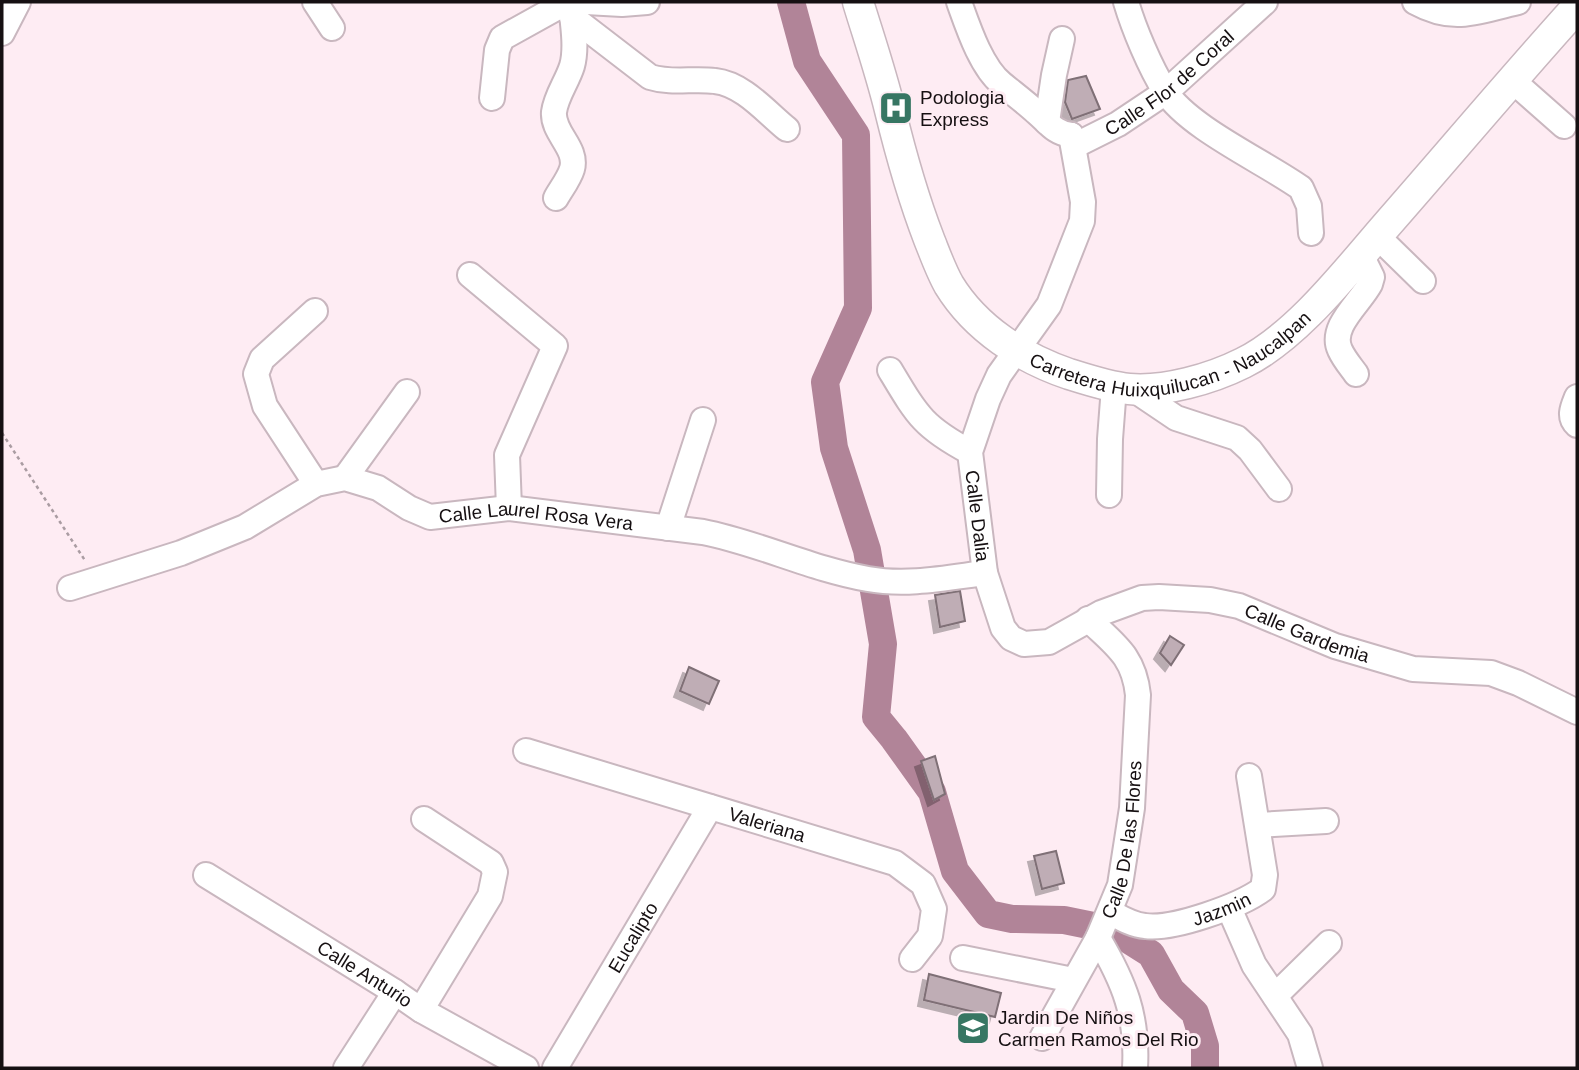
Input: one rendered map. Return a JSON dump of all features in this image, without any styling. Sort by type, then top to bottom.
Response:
[{"type":"main road","name":"Carretera Huixquilucan - Naucalpan","points":[[858,2],[911,191],[948,283],[973,316],[1017,351],[1041,364],[1123,388],[1168,386],[1244,363],[1296,324],[1369,246],[1577,7]]},
{"type":"street","points":[[2,33],[18,2]]},
{"type":"street","points":[[315,2],[332,28]]},
{"type":"street","points":[[492,98],[496,50],[502,38],[574,6],[647,2]]},
{"type":"street","points":[[959,2],[970,33],[991,72],[1060,133],[1071,135]]},
{"type":"street","points":[[1126,2],[1166,92],[1194,119],[1301,188],[1309,206],[1311,233]]},
{"type":"street","name":"Calle Flor de Coral","points":[[1071,135],[1076,145],[1118,124],[1166,92],[1265,2]]},
{"type":"street","points":[[1415,2],[1433,12],[1461,16],[1518,2]]},
{"type":"street","points":[[574,6],[650,76],[665,81],[715,81],[734,86],[788,129]]},
{"type":"street","points":[[556,198],[572,169],[573,161],[554,116],[573,64],[574,6]]},
{"type":"street","points":[[1047,122],[1062,39]]},
{"type":"street","points":[[1513,81],[1564,126]]},
{"type":"street","name":"Calle Dalia","points":[[1038,644],[1024,644],[1011,638],[1003,628],[985,573],[970,452],[988,398],[999,375],[1049,305],[1082,221],[1083,202],[1071,135]]},
{"type":"street","points":[[1369,246],[1423,281]]},
{"type":"street","points":[[1356,374],[1339,348],[1338,337],[1342,324],[1370,284],[1372,277],[1369,246]]},
{"type":"street","points":[[470,275],[555,346],[507,454],[509,508]]},
{"type":"street","points":[[315,311],[262,359],[256,374],[265,406],[316,484]]},
{"type":"street","points":[[890,369],[915,412],[929,427],[970,452]]},
{"type":"street","points":[[1109,495],[1110,439],[1123,388],[1176,418],[1237,438],[1250,450],[1279,489]]},
{"type":"street","points":[[345,478],[407,392]]},
{"type":"street","points":[[1577,397],[1571,411],[1577,425]]},
{"type":"street","points":[[668,528],[704,420]]},
{"type":"street","name":"Calle Laurel Rosa Vera","points":[[70,588],[181,553],[245,527],[316,484],[345,478],[378,488],[409,508],[430,517],[509,508],[668,528],[730,537],[868,579],[912,583],[985,573]]},
{"type":"street","name":"Calle Gardemia","points":[[1038,644],[1049,642],[1088,619],[1142,598],[1185,597],[1224,602],[1380,661],[1425,671],[1490,673],[1518,683],[1577,712]]},
{"type":"street","name":"Calle De las Flores","points":[[1088,619],[1132,665],[1138,695],[1132,808],[1119,885],[1098,937],[1117,970],[1133,1014],[1135,1068]]},
{"type":"street","name":"Valeriana","points":[[526,751],[895,863],[923,884],[934,909],[930,936],[912,958]]},
{"type":"street","name":"Jazmin","points":[[1109,913],[1132,924],[1165,926],[1229,908],[1256,894],[1265,886],[1249,776]]},
{"type":"street","name":"Eucalipto","points":[[555,1068],[710,807]]},
{"type":"street","points":[[421,1010],[490,896],[495,872],[491,863],[424,819]]},
{"type":"street","points":[[1258,825],[1326,821]]},
{"type":"street","name":"Calle Anturio","points":[[206,876],[421,1010],[526,1068]]},
{"type":"street","points":[[1229,908],[1254,965],[1300,1034],[1310,1068]]},
{"type":"street","points":[[1042,1038],[1098,937]]},
{"type":"street","points":[[1275,996],[1329,943]]},
{"type":"street","points":[[963,958],[1073,980]]},
{"type":"street","points":[[351,1066],[395,992]]},
{"type":"path","points":[[2,433],[97,579]]},
{"type":"building","points":[[1086,76],[1100,109],[1072,119],[1065,102],[1068,80]]},
{"type":"building","points":[[960,591],[965,621],[940,627],[935,595]]},
{"type":"building","points":[[1170,636],[1184,645],[1171,665],[1160,653]]},
{"type":"building","points":[[689,667],[719,681],[709,704],[680,691]]},
{"type":"building","points":[[935,756],[945,794],[934,800],[921,761]]},
{"type":"building","points":[[1056,851],[1064,883],[1042,889],[1034,856]]},
{"type":"building","points":[[929,974],[1001,993],[995,1017],[924,1000]]},
{"type":"waterway","points":[[791,2],[807,61],[856,135],[858,308],[825,382],[834,448],[867,550],[883,644],[876,717],[932,792],[955,871],[988,914],[1012,919],[1064,920],[1113,930],[1151,954],[1171,990],[1195,1013],[1205,1046],[1205,1068]]},
{"type":"place","name":"Podologia Express","points":[[896,108]]},
{"type":"place","name":"Jardin De Niños Carmen Ramos Del Rio","points":[[973,1028]]}]
